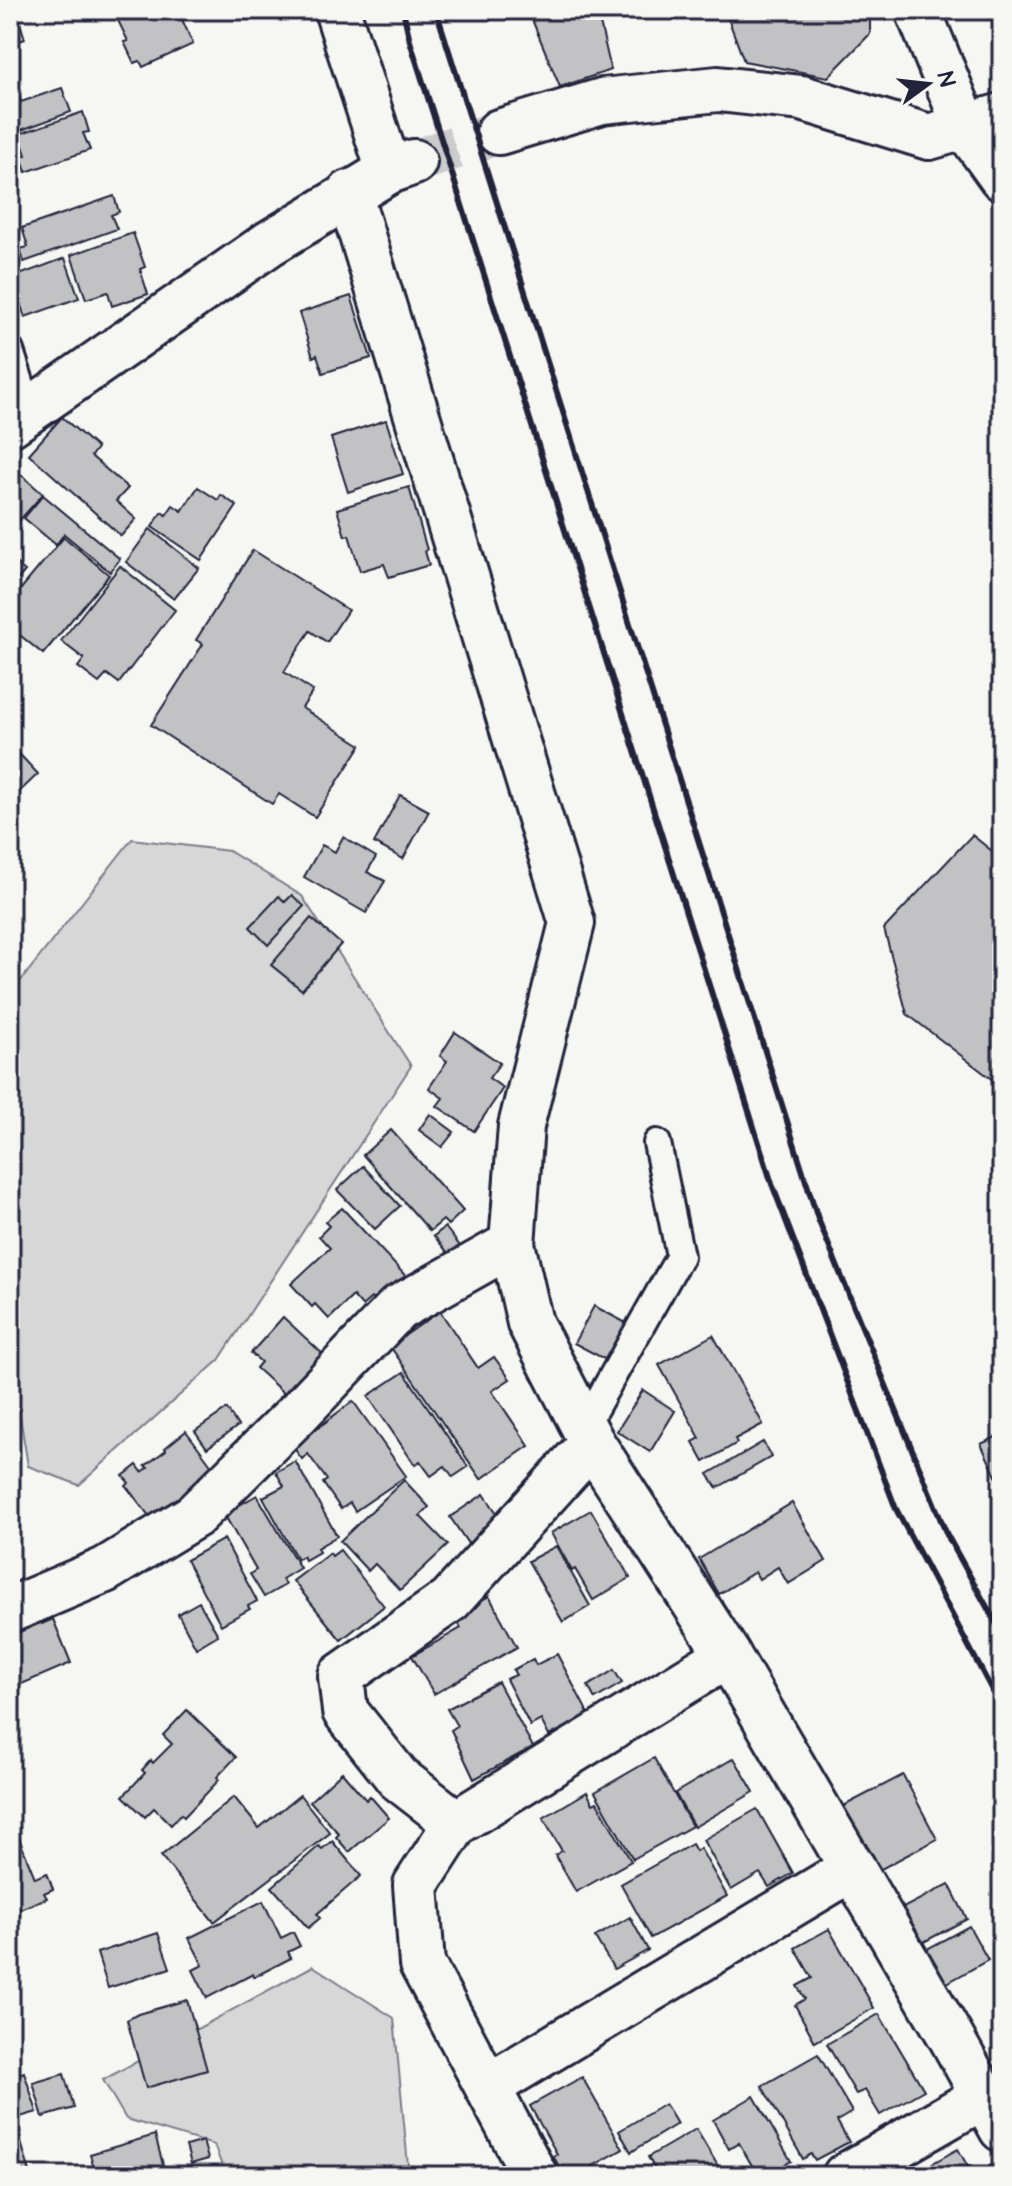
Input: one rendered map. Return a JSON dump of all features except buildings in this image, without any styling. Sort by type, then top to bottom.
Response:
[{"type":"main road","points":[[19,417],[270,243],[349,193],[401,167],[337,10]]},
{"type":"main road","points":[[918,10],[984,122],[1002,178]]},
{"type":"main road","points":[[499,132],[602,101],[718,89],[802,98],[929,137],[984,122]]},
{"type":"main road","points":[[349,193],[572,923],[521,1126],[512,1244],[530,1323],[588,1435],[728,1655],[993,2112],[845,2176]]},
{"type":"main road","points":[[10,1610],[105,1570],[194,1516],[398,1308],[512,1244]]},
{"type":"main road","points":[[456,1823],[398,1778],[345,1711],[341,1676],[450,1600],[588,1435]]},
{"type":"main road","points":[[535,2176],[422,1964],[416,1885],[456,1823],[728,1655]]},
{"type":"main road","points":[[489,2086],[853,1868]]},
{"type":"lane","points":[[10,351],[19,417]]},
{"type":"lane","points":[[588,1435],[680,1256],[657,1143]]},
{"type":"shaded area","points":[[132,839],[229,851],[302,896],[411,1066],[219,1360],[79,1485],[28,1466],[10,1354],[10,985],[19,983]]},
{"type":"shaded area","points":[[313,1966],[394,2018],[409,2176],[226,2176],[214,2145],[126,2119],[103,2080]]},
{"type":"tunnel","points":[[414,162],[499,132]]},
{"type":"railway","points":[[403,10],[410,41],[772,1184],[896,1509],[1002,1709]]},
{"type":"railway","points":[[436,10],[818,1219],[947,1535],[1002,1634]]}]
